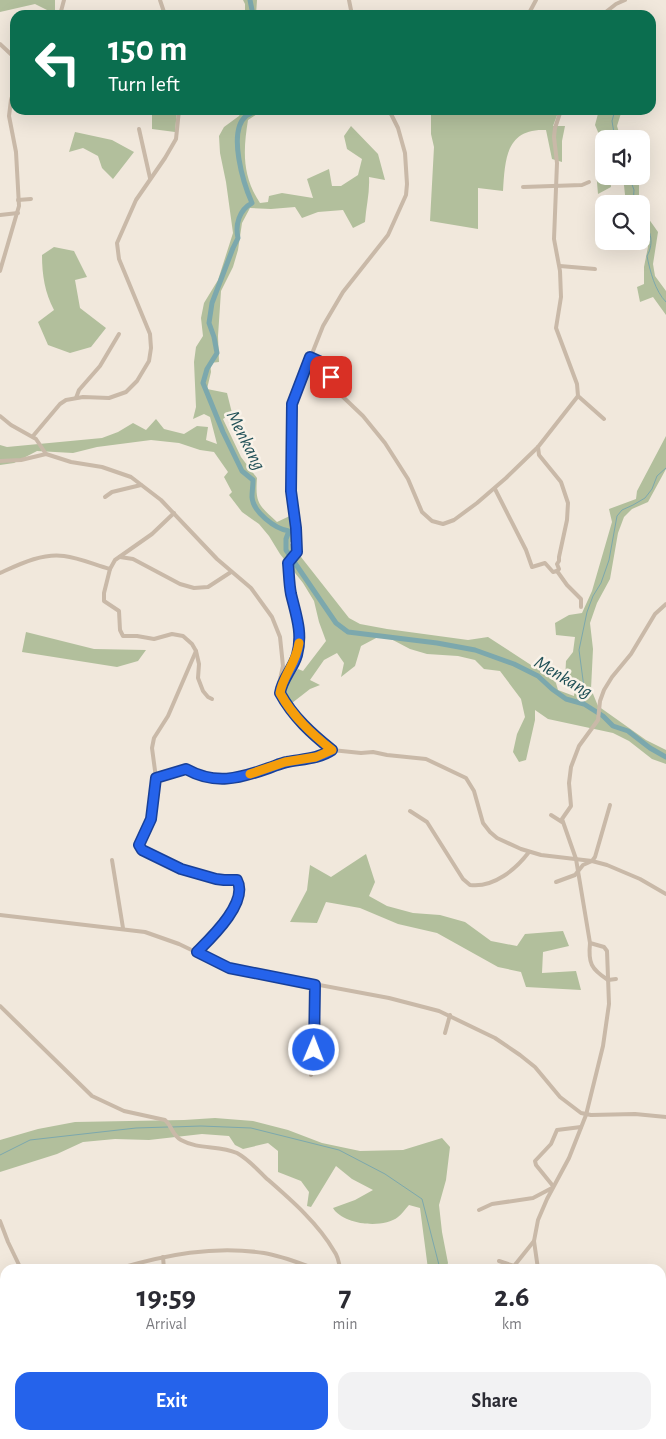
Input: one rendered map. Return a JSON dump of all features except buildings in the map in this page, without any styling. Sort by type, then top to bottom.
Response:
[{"type":"street","points":[[608,10],[625,0]]},
{"type":"street","points":[[0,44],[10,53]]},
{"type":"street","points":[[0,271],[18,213],[16,152],[9,116],[10,100]]},
{"type":"street","points":[[33,436],[60,404],[66,400],[76,398],[109,398],[126,392],[137,381],[148,361],[151,348],[150,334],[122,266],[117,248],[120,233],[134,203],[176,139],[178,115]]},
{"type":"street","points":[[280,693],[282,684],[296,657],[299,644],[299,626],[290,589],[288,563],[297,552],[291,491],[293,399],[323,326],[340,298],[391,230],[406,195],[405,153],[398,128],[392,115]]},
{"type":"street","points":[[310,357],[321,362],[342,396],[363,416],[384,443],[408,479],[422,512],[429,519],[442,524],[448,522],[495,489],[538,447],[578,396],[579,391],[556,328],[561,303],[560,266],[554,244],[557,152],[554,132],[559,115]]},
{"type":"street","points":[[139,129],[150,178]]},
{"type":"street","points":[[523,187],[582,185],[589,182]]},
{"type":"street","points":[[18,200],[31,199]]},
{"type":"street","points":[[0,215],[18,213]]},
{"type":"street","points":[[560,266],[595,269]]},
{"type":"street","points":[[76,398],[80,390],[100,366],[119,334]]},
{"type":"street","points":[[578,396],[604,419]]},
{"type":"street","points":[[0,416],[11,425],[33,436],[40,443],[46,454]]},
{"type":"street","points":[[538,447],[539,455],[561,482],[568,503],[568,512],[557,564],[559,569],[557,571],[569,588],[581,599],[581,607]]},
{"type":"street","points":[[0,461],[21,460],[46,454],[72,462],[102,467],[124,474],[162,500],[216,559],[251,588],[264,605],[280,637],[283,666],[279,684],[280,693],[305,727],[332,750]]},
{"type":"street","points":[[105,496],[112,492],[141,485]]},
{"type":"street","points":[[495,489],[526,550],[532,567],[545,563],[553,572],[557,571]]},
{"type":"street","points":[[174,513],[152,534],[115,560],[110,569],[104,601],[119,610],[120,630],[125,637],[137,636],[154,639],[180,634],[192,644],[199,664],[198,680],[203,692],[212,699]]},
{"type":"street","points":[[0,572],[26,561],[54,556],[69,557],[110,569]]},
{"type":"street","points":[[120,557],[133,559],[180,584],[194,588],[208,586],[231,572]]},
{"type":"street","points":[[616,979],[608,980],[591,966],[589,956],[590,942],[577,874],[576,859],[562,816],[571,806],[569,783],[571,767],[579,746],[594,727],[599,713],[600,701],[608,683],[631,654],[655,614],[666,604]]},
{"type":"street","points":[[196,651],[168,716],[154,738],[152,748],[156,778],[152,812],[148,826],[139,843],[140,849],[181,869],[216,879],[237,880],[239,895],[234,906],[218,930],[197,952]]},
{"type":"street","points":[[156,778],[186,769],[200,777],[214,780],[225,779],[258,772],[285,762],[316,757],[332,750],[361,753],[373,752],[423,758],[460,774],[468,780],[474,791],[480,817],[487,829],[497,838],[541,856],[592,861],[622,870],[666,894]]},
{"type":"street","points":[[556,882],[577,874],[583,865],[592,861],[610,805]]},
{"type":"street","points":[[410,811],[427,822],[463,879],[470,885],[484,884],[501,878],[529,852]]},
{"type":"street","points":[[551,815],[564,824]]},
{"type":"street","points":[[112,860],[123,928]]},
{"type":"street","points":[[0,915],[123,928],[158,935],[229,968],[396,999],[450,1016],[495,1038],[520,1054],[560,1097],[573,1108],[586,1115],[634,1114],[666,1117]]},
{"type":"street","points":[[537,1264],[534,1241],[539,1217],[569,1158],[586,1115],[607,1026],[609,963],[607,949],[590,942]]},
{"type":"street","points":[[311,1075],[314,1050],[315,985]]},
{"type":"street","points":[[0,1006],[95,1098],[124,1111],[165,1120],[169,1123],[176,1136],[185,1142],[201,1147],[226,1150],[242,1156],[315,1225],[335,1252],[339,1264]]},
{"type":"street","points":[[445,1033],[450,1016]]},
{"type":"street","points":[[553,1187],[535,1161],[553,1142],[557,1130],[581,1127]]},
{"type":"street","points":[[479,1210],[492,1204],[533,1198],[553,1187]]},
{"type":"street","points":[[0,1221],[18,1264]]},
{"type":"street","points":[[516,1264],[534,1241]]},
{"type":"street","points":[[136,1264],[203,1250],[263,1253],[303,1264]]},
{"type":"street","points":[[163,1257],[164,1264]]},
{"type":"street","points":[[499,1261],[508,1264]]},
{"type":"green space","points":[[0,0],[55,0],[55,10],[47,10],[35,4],[0,12]]},
{"type":"green space","points":[[243,0],[257,0],[256,10],[245,10]]},
{"type":"green space","points":[[152,115],[177,115],[175,132],[152,129]]},
{"type":"green space","points":[[256,115],[248,120],[245,163],[250,183],[260,203],[268,202],[269,196],[282,193],[313,198],[307,179],[329,169],[332,186],[341,186],[358,175],[362,159],[347,149],[344,136],[351,126],[378,154],[385,180],[369,177],[365,222],[353,228],[343,210],[318,212],[302,218],[295,207],[250,208],[242,223],[233,267],[221,291],[218,336],[219,362],[210,363],[211,372],[207,389],[227,393],[232,413],[223,419],[241,457],[257,478],[259,503],[277,522],[294,514],[300,528],[290,543],[349,618],[360,624],[387,629],[468,640],[488,637],[531,665],[544,667],[556,683],[558,690],[574,696],[575,682],[565,680],[566,661],[573,652],[575,637],[556,635],[555,623],[569,615],[582,613],[592,591],[612,522],[609,509],[636,499],[637,491],[666,436],[666,469],[648,502],[632,509],[624,517],[618,533],[610,579],[597,603],[590,623],[593,649],[591,689],[598,706],[646,740],[666,750],[666,764],[652,759],[629,741],[613,733],[548,719],[535,710],[535,720],[526,760],[519,762],[513,752],[517,734],[525,717],[521,699],[500,671],[484,669],[475,660],[458,656],[427,654],[410,649],[391,639],[378,637],[361,646],[355,666],[341,677],[344,663],[337,653],[324,660],[310,680],[320,685],[310,689],[292,703],[285,700],[287,685],[298,669],[303,671],[326,641],[314,601],[269,536],[259,524],[242,512],[229,495],[232,492],[224,477],[228,472],[214,452],[200,450],[179,443],[151,440],[97,447],[73,453],[37,451],[14,463],[0,465],[0,445],[7,447],[102,438],[118,432],[133,423],[146,430],[156,419],[164,429],[184,434],[197,426],[208,427],[206,440],[217,444],[210,417],[204,414],[193,419],[196,407],[194,362],[196,347],[203,336],[201,318],[204,303],[218,280],[233,233],[219,136],[224,127],[239,116]]},
{"type":"green space","points":[[431,115],[557,115],[553,126],[565,126],[562,141],[562,162],[552,159],[546,130],[523,134],[515,140],[507,157],[503,191],[478,188],[478,229],[430,221],[434,147],[431,134]]},
{"type":"green space","points":[[598,115],[620,115],[617,126],[618,130],[597,130],[595,125]]},
{"type":"green space","points":[[75,132],[112,140],[134,152],[113,179],[102,168],[98,156],[83,148],[69,152]]},
{"type":"green space","points":[[597,185],[611,185],[611,187],[598,194]]},
{"type":"green space","points":[[624,185],[639,185],[639,195],[625,195]]},
{"type":"green space","points":[[650,221],[658,232],[653,264],[655,276],[666,291],[666,315],[653,297],[640,302],[637,287],[644,284],[644,267],[647,250],[650,250]]},
{"type":"green space","points":[[54,247],[74,251],[87,277],[75,280],[80,308],[106,328],[91,347],[70,353],[48,345],[38,322],[54,310],[45,284],[42,255]]},
{"type":"green space","points":[[26,632],[94,649],[146,650],[138,661],[117,667],[22,652]]},
{"type":"green space","points":[[366,854],[375,882],[369,896],[387,906],[413,913],[440,915],[465,922],[491,941],[517,946],[525,934],[563,931],[569,946],[543,952],[542,973],[576,971],[581,990],[526,987],[521,972],[498,967],[437,933],[398,924],[360,908],[326,902],[317,923],[290,922],[307,890],[310,865],[331,877]]},
{"type":"green space","points":[[215,1118],[253,1121],[288,1130],[322,1143],[360,1151],[403,1150],[442,1138],[450,1147],[446,1180],[439,1205],[448,1264],[427,1264],[420,1208],[409,1205],[398,1217],[383,1223],[364,1223],[345,1218],[333,1208],[355,1200],[373,1190],[352,1179],[336,1166],[311,1207],[307,1206],[309,1192],[301,1181],[278,1172],[278,1151],[268,1143],[243,1149],[235,1145],[229,1136],[202,1134],[149,1140],[115,1139],[83,1142],[57,1154],[0,1172],[0,1140],[38,1129],[75,1122]]},
{"type":"waterway","name":"Menkang","points":[[250,0],[252,10]]},
{"type":"waterway","name":"Menkang","points":[[248,115],[240,124],[237,146],[245,184],[252,203],[239,218],[238,238],[212,303],[209,323],[217,353],[207,369],[203,383],[223,432],[242,471],[253,480],[252,497],[256,508],[271,523],[283,530],[289,531],[286,539],[286,550],[336,623],[348,632],[437,643],[475,650],[514,664],[538,676],[566,699],[584,704],[603,716],[613,726],[628,731],[650,748],[666,757]]},
{"type":"waterway","points":[[614,115],[612,121],[614,130]]},
{"type":"waterway","points":[[632,185],[634,195]]},
{"type":"waterway","points":[[650,236],[650,248]]},
{"type":"waterway","points":[[649,250],[647,256],[651,274],[656,287],[666,302]]},
{"type":"waterway","points":[[584,704],[585,695],[579,650],[587,612],[593,596],[601,583],[609,560],[617,516],[622,510],[645,498],[652,489],[657,476],[666,468]]},
{"type":"waterway","points":[[0,1155],[30,1140],[136,1128],[168,1127]]},
{"type":"waterway","points":[[172,1127],[251,1128],[339,1150],[385,1174],[422,1199],[439,1264]]},
{"type":"slow traffic","points":[[250,774],[272,768],[281,763],[316,757],[332,750],[297,719],[280,693],[282,684],[298,652],[299,643]]},
{"type":"route","points":[[314,1050],[315,985],[229,968],[197,952],[214,936],[234,906],[239,895],[238,881],[216,879],[181,869],[140,849],[139,845],[151,819],[156,778],[162,778],[186,769],[200,777],[214,780],[225,779],[258,772],[289,761],[316,757],[332,750],[297,719],[280,693],[282,684],[296,657],[300,634],[290,589],[288,563],[297,554],[291,491],[292,404],[310,357],[321,362],[331,377]]}]
